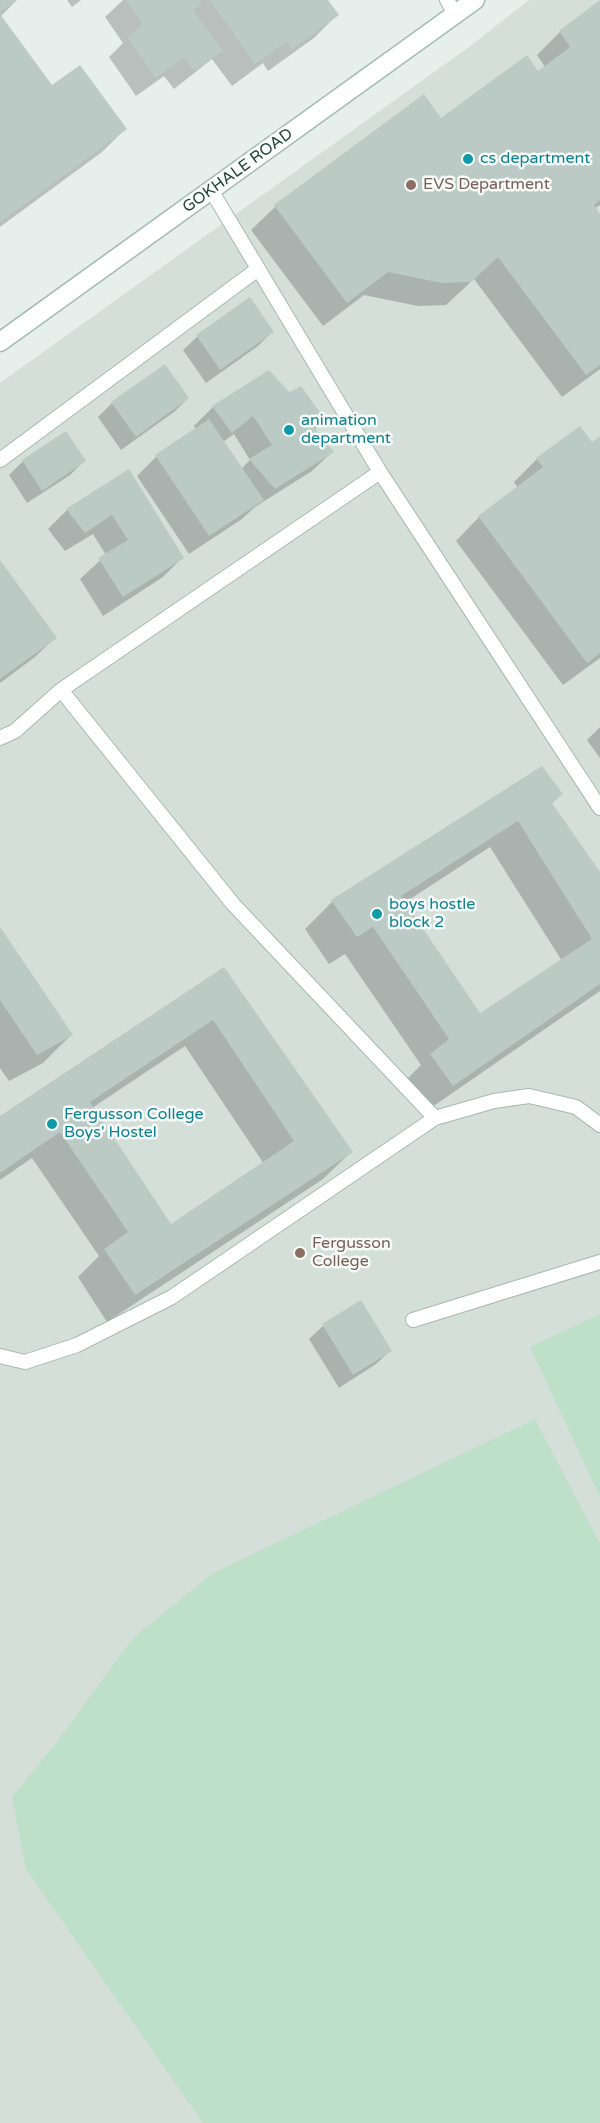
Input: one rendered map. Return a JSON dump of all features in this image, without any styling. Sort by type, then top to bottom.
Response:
[{"type":"street","name":"GOKHALE ROAD","points":[[0,342],[211,190],[451,7],[475,0]]},
{"type":"lane","points":[[211,190],[380,472],[600,808]]},
{"type":"lane","points":[[0,460],[258,269]]},
{"type":"lane","points":[[0,738],[15,731],[61,690],[380,472]]},
{"type":"lane","points":[[61,690],[233,904],[435,1118]]},
{"type":"lane","points":[[0,1356],[25,1362],[77,1345],[172,1297],[435,1118],[494,1101],[529,1096],[576,1107],[600,1125]]},
{"type":"lane","points":[[413,1320],[600,1262]]},
{"type":"shaded area","name":"Fergusson College","points":[[529,0],[600,0],[600,2123],[0,2123],[0,383],[469,47]]},
{"type":"green space","points":[[600,1314],[600,1497],[530,1347]]},
{"type":"green space","points":[[535,1419],[600,1544],[600,2123],[203,2123],[26,1869],[12,1797],[56,1743],[133,1638],[213,1573]]},
{"type":"building","points":[[0,0],[17,0],[0,12]]},
{"type":"building","points":[[126,0],[199,0],[202,4],[193,10],[223,51],[194,71],[184,57],[156,78],[127,37],[143,25]]},
{"type":"building","points":[[210,0],[328,0],[339,15],[292,49],[287,41],[255,64]]},
{"type":"building","name":"cs department","points":[[600,0],[600,200],[594,205],[600,214],[600,365],[586,375],[498,257],[471,282],[442,283],[388,272],[347,303],[274,205],[424,94],[441,118],[527,55],[538,71],[570,47],[559,31]]},
{"type":"building","points":[[0,14],[52,85],[80,65],[127,129],[0,222]]},
{"type":"building","points":[[250,297],[274,332],[220,370],[196,335]]},
{"type":"building","points":[[165,364],[189,398],[136,437],[111,402]]},
{"type":"building","name":"animation department","points":[[269,370],[289,392],[301,386],[326,421],[314,428],[334,452],[275,489],[249,459],[272,445],[253,416],[232,433],[212,406]]},
{"type":"building","points":[[209,419],[264,500],[209,536],[155,455]]},
{"type":"building","points":[[580,426],[592,442],[600,436],[600,653],[587,663],[478,516],[543,467],[536,458]]},
{"type":"building","points":[[66,431],[86,461],[42,491],[22,460]]},
{"type":"building","points":[[129,469],[184,558],[123,597],[98,558],[128,540],[112,515],[85,533],[66,509]]},
{"type":"building","points":[[0,560],[57,638],[0,679]]},
{"type":"building","name":"boys hostle block 2","points":[[542,766],[563,794],[552,803],[600,872],[600,984],[453,1086],[430,1054],[449,1039],[373,927],[357,937],[331,900]],"holes":[[[518,821],[592,939],[480,1013],[401,896]]]},
{"type":"building","points":[[0,927],[73,1035],[37,1055],[0,1000]]},
{"type":"building","name":"Fergusson College Boys' Hostel","points":[[224,967],[353,1152],[135,1295],[104,1249],[128,1232],[60,1132],[0,1173],[0,1116]],"holes":[[[213,1020],[294,1141],[171,1224],[90,1102]]]},
{"type":"building","points":[[361,1300],[392,1351],[353,1375],[322,1324]]},
{"type":"place","name":"cs department","points":[[468,159]]},
{"type":"place","name":"EVS Department","points":[[411,185]]},
{"type":"place","name":"animation department","points":[[289,430]]},
{"type":"place","name":"boys hostle block 2","points":[[377,914]]},
{"type":"place","name":"Fergusson College Boys' Hostel","points":[[52,1124]]},
{"type":"place","name":"Fergusson College","points":[[300,1253]]}]
